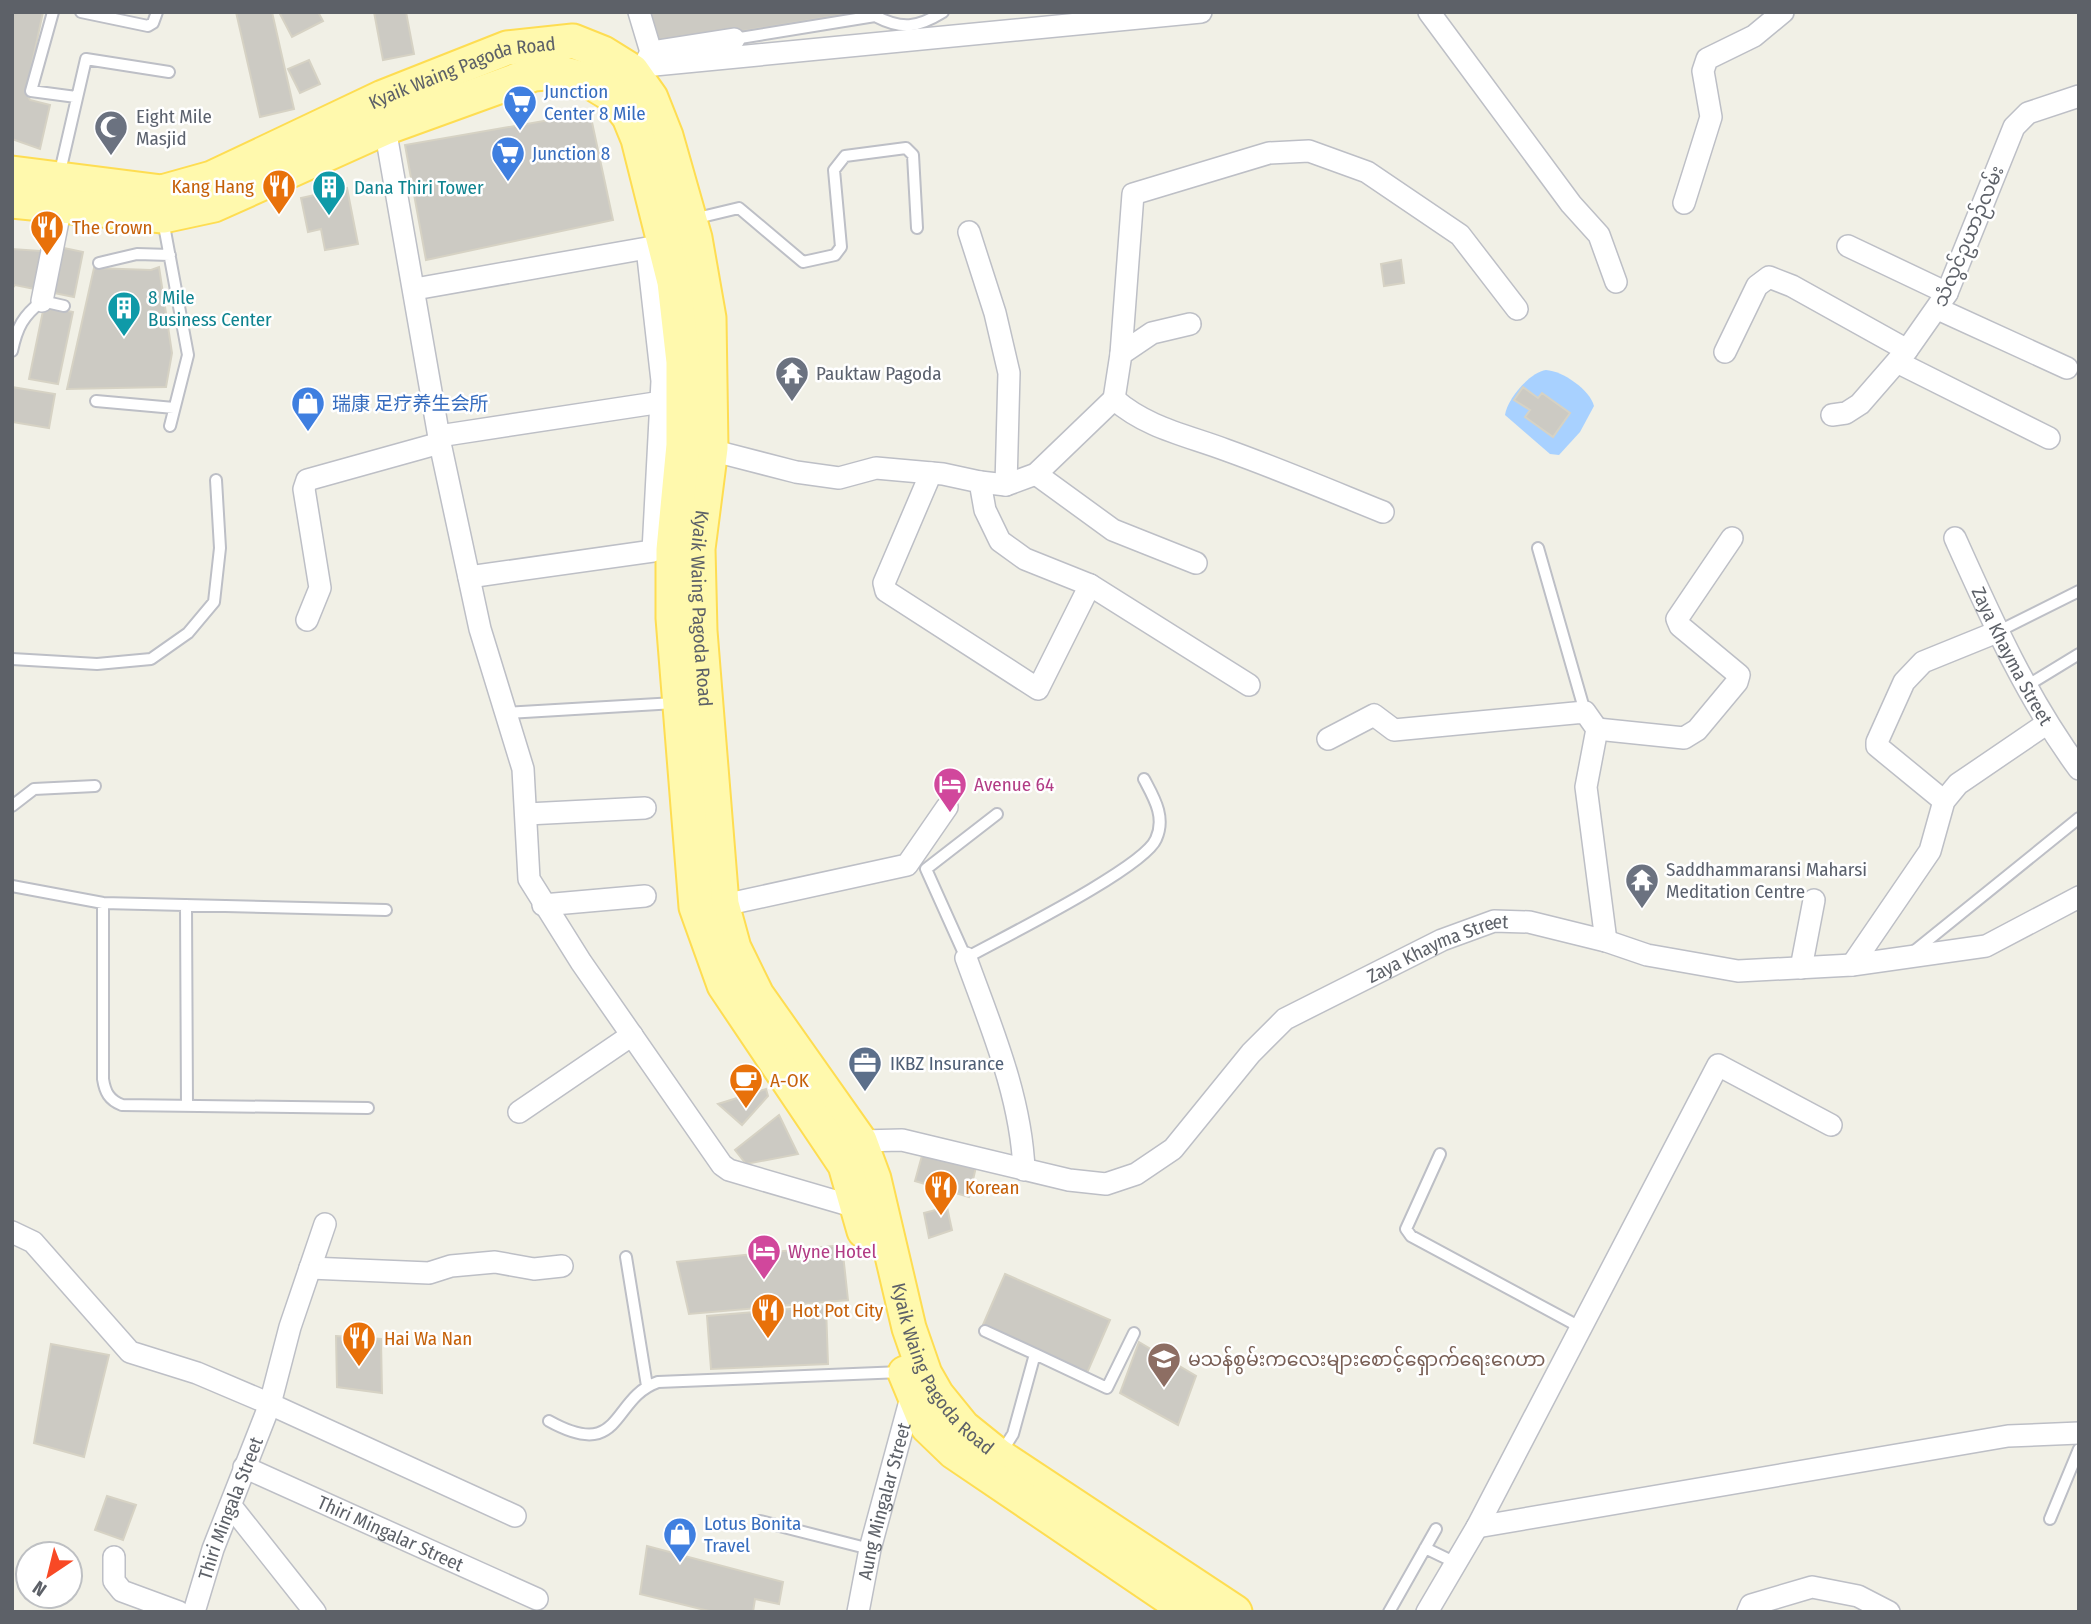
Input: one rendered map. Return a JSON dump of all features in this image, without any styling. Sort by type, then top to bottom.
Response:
[{"type":"main road","name":"Kyaik Waing Pagoda Road","points":[[60,194],[162,192],[212,178],[383,97],[507,48],[573,41],[603,53],[635,71],[656,110],[690,219],[709,318],[697,447],[673,550],[673,618],[688,691],[703,808],[710,908],[734,948],[752,987],[849,1146],[874,1179],[909,1328],[914,1379],[927,1426],[954,1452],[1029,1490],[1235,1612]]},
{"type":"main road","name":"Kyaik Waing Pagoda Road","points":[[15,189],[60,194],[163,216],[214,205],[385,128],[534,74],[567,74],[587,80],[635,71]]},
{"type":"main road","name":"Kyaik Waing Pagoda Road","points":[[635,71],[629,117],[638,139],[674,282],[683,362],[697,447]]},
{"type":"main road","name":"Kyaik Waing Pagoda Road","points":[[849,1146],[845,1165],[859,1208],[885,1318],[914,1379],[937,1395],[963,1427],[999,1456],[1029,1490],[1190,1612]]},
{"type":"street","points":[[635,71],[639,12]]},
{"type":"street","points":[[635,71],[1201,12]]},
{"type":"street","points":[[1429,12],[1571,204],[1598,235],[1616,282]]},
{"type":"street","points":[[1684,203],[1711,117],[1703,71],[1707,59],[1754,36],[1783,12]]},
{"type":"street","points":[[635,71],[734,39]]},
{"type":"street","name":"သံလွင်ဥယာဉ်လမ်း","points":[[1832,415],[1846,413],[1860,404],[1902,356],[1943,301],[2014,127],[2028,113],[2079,96]]},
{"type":"street","points":[[385,128],[440,439],[480,629],[523,769],[529,879],[543,905],[632,1035],[705,1141],[729,1170],[859,1208]]},
{"type":"street","points":[[697,447],[796,472],[839,478],[876,468],[931,473],[1006,485],[1036,474],[1114,399],[1121,354],[1133,194],[1269,153],[1309,151],[1367,172],[1460,235],[1517,309]]},
{"type":"street","points":[[42,301],[60,194]]},
{"type":"street","points":[[970,232],[995,313],[1009,373],[1006,485]]},
{"type":"street","points":[[1848,246],[2067,368]]},
{"type":"street","points":[[415,289],[647,248],[662,402],[653,551],[469,577]]},
{"type":"street","points":[[1725,352],[1757,286],[1769,277],[1792,286],[1902,356],[2049,438]]},
{"type":"street","points":[[1121,354],[1153,332],[1190,324]]},
{"type":"street","points":[[1114,399],[1133,416],[1166,431],[1225,449],[1383,512]]},
{"type":"street","points":[[307,620],[320,588],[304,489],[307,480],[440,439],[662,402]]},
{"type":"street","points":[[931,473],[884,583],[886,591],[1038,689],[1090,585]]},
{"type":"street","points":[[1036,474],[1113,530],[1196,563]]},
{"type":"street","points":[[980,482],[985,510],[1000,541],[1025,559],[1090,585],[1249,685]]},
{"type":"street","points":[[1328,739],[1374,716],[1394,730],[1591,721],[1684,738],[1697,730],[1739,675],[1680,626],[1677,619],[1732,538]]},
{"type":"street","name":"Zaya Khayma Street","points":[[1955,538],[2025,687],[2046,724],[2079,769]]},
{"type":"street","points":[[1944,801],[1877,746],[1877,742],[1904,682],[1923,663],[1997,632]]},
{"type":"street","points":[[1591,721],[1586,787],[1606,941]]},
{"type":"street","points":[[1852,965],[1930,851],[1944,801],[1958,784],[2046,724]]},
{"type":"street","points":[[710,908],[907,865],[947,807]]},
{"type":"street","points":[[527,814],[645,808]]},
{"type":"street","points":[[543,905],[645,896]]},
{"type":"street","name":"Zaya Khayma Street","points":[[849,1146],[902,1140],[1069,1180],[1106,1184],[1136,1174],[1173,1149],[1251,1053],[1285,1019],[1442,940],[1494,921],[1529,922],[1606,941],[1647,955],[1738,971],[1852,965],[1986,946],[2079,897]]},
{"type":"street","points":[[1801,968],[1814,900]]},
{"type":"street","points":[[966,958],[1002,1057],[1023,1129],[1024,1170]]},
{"type":"street","points":[[519,1112],[632,1035]]},
{"type":"street","points":[[1427,1612],[1478,1527],[1718,1065],[1831,1125]]},
{"type":"street","name":"Thiri Mingala Street","points":[[194,1612],[213,1549],[270,1404],[290,1327],[326,1224]]},
{"type":"street","points":[[12,1232],[33,1242],[130,1352],[197,1373],[270,1404],[514,1516]]},
{"type":"street","points":[[310,1268],[429,1273],[451,1266],[495,1262],[534,1269],[562,1266]]},
{"type":"street","name":"Aung Mingalar Street","points":[[858,1612],[870,1549],[914,1379]]},
{"type":"street","points":[[1478,1527],[2008,1436],[2079,1433]]},
{"type":"street","name":"Thiri Mingalar Street","points":[[244,1467],[537,1599]]},
{"type":"street","points":[[230,1506],[315,1612]]},
{"type":"street","points":[[114,1557],[114,1581],[122,1591],[179,1612]]},
{"type":"street","points":[[1748,1612],[1751,1605],[1812,1587],[1857,1596],[1889,1612]]},
{"type":"lane","points":[[52,12],[31,90],[76,97]]},
{"type":"lane","points":[[81,12],[148,26],[153,23],[157,12]]},
{"type":"lane","points":[[734,39],[875,14],[891,24],[919,26],[943,12]]},
{"type":"lane","points":[[60,194],[76,97],[86,59],[169,72]]},
{"type":"lane","points":[[690,219],[739,208],[803,262],[835,255],[841,247],[834,170],[845,156],[906,148],[913,155],[917,228]]},
{"type":"lane","points":[[163,216],[188,355],[170,426]]},
{"type":"lane","points":[[99,263],[137,254],[170,255]]},
{"type":"lane","points":[[12,351],[18,326],[28,312],[42,301],[64,306]]},
{"type":"lane","points":[[96,401],[123,401],[174,408]]},
{"type":"lane","points":[[12,659],[97,664],[151,659],[188,633],[214,602],[220,548],[216,480]]},
{"type":"lane","points":[[1538,548],[1591,721]]},
{"type":"lane","points":[[1997,632],[2079,591]]},
{"type":"lane","points":[[2025,687],[2079,654]]},
{"type":"lane","points":[[506,712],[688,691]]},
{"type":"lane","points":[[997,814],[926,869],[966,958],[1123,871],[1156,840],[1160,810],[1144,779]]},
{"type":"lane","points":[[12,806],[34,789],[95,786]]},
{"type":"lane","points":[[1907,957],[2079,818]]},
{"type":"lane","points":[[12,886],[103,903],[386,910]]},
{"type":"lane","points":[[103,903],[104,1088],[109,1097],[122,1105],[368,1108]]},
{"type":"lane","points":[[186,905],[187,1106]]},
{"type":"lane","points":[[1440,1154],[1406,1229],[1411,1236],[1580,1327]]},
{"type":"lane","points":[[626,1257],[647,1386]]},
{"type":"lane","points":[[985,1331],[1107,1388],[1134,1333]]},
{"type":"lane","points":[[999,1456],[1013,1434],[1035,1354]]},
{"type":"lane","points":[[549,1421],[571,1434],[602,1432],[623,1415],[647,1386],[658,1382],[914,1379]]},
{"type":"lane","points":[[2050,1519],[2079,1449]]},
{"type":"lane","points":[[760,1521],[870,1549]]},
{"type":"lane","points":[[1389,1612],[1436,1529]]},
{"type":"lane","points":[[1426,1548],[1456,1563]]},
{"type":"water","points":[[1546,370],[1575,382],[1594,406],[1580,432],[1559,455],[1550,454],[1505,415],[1520,387]]},
{"type":"building","points":[[12,12],[43,12],[26,92],[30,100],[50,105],[40,149],[12,139]]},
{"type":"building","points":[[236,12],[272,12],[294,109],[260,117]]},
{"type":"building","points":[[279,12],[318,12],[323,21],[292,37]]},
{"type":"building","points":[[374,12],[406,12],[414,54],[383,60]]},
{"type":"building","points":[[649,12],[859,12],[658,45]]},
{"type":"building","points":[[309,60],[320,84],[300,93],[288,69]]},
{"type":"building","name":"Junction 8","points":[[590,113],[613,220],[426,260],[405,145]]},
{"type":"building","name":"Dana Thiri Tower","points":[[347,188],[358,244],[325,250],[321,229],[308,232],[301,198]]},
{"type":"building","points":[[45,244],[83,252],[74,297],[15,285],[12,289],[12,249],[41,251]]},
{"type":"building","points":[[1401,260],[1404,283],[1384,286],[1381,264]]},
{"type":"building","name":"8 Mile Business Center","points":[[159,267],[172,353],[166,387],[67,389],[94,268],[151,270]]},
{"type":"building","points":[[44,306],[73,312],[58,384],[29,379]]},
{"type":"building","points":[[12,387],[55,394],[49,428],[12,422]]},
{"type":"building","points":[[1523,387],[1538,398],[1542,393],[1570,413],[1553,437],[1525,417],[1530,410],[1514,400]]},
{"type":"building","points":[[766,1089],[768,1096],[742,1125],[718,1104]]},
{"type":"building","points":[[779,1115],[798,1154],[746,1164],[735,1150]]},
{"type":"building","points":[[923,1152],[976,1167],[969,1197],[915,1181]]},
{"type":"building","points":[[947,1207],[952,1230],[929,1238],[924,1213]]},
{"type":"building","name":"Wyne Hotel","points":[[842,1245],[848,1300],[689,1314],[677,1262]]},
{"type":"building","points":[[1005,1274],[1110,1320],[1087,1373],[982,1327]]},
{"type":"building","name":"Hot Pot City","points":[[826,1306],[828,1364],[711,1369],[707,1316]]},
{"type":"building","name":"Hai Wa Nan","points":[[336,1336],[381,1339],[382,1393],[337,1387]]},
{"type":"building","points":[[1139,1342],[1196,1376],[1178,1425],[1120,1393]]},
{"type":"building","points":[[51,1344],[109,1355],[84,1457],[34,1443]]},
{"type":"building","points":[[107,1496],[136,1505],[123,1540],[95,1530]]},
{"type":"building","name":"Lotus Bonita Travel","points":[[647,1546],[783,1582],[779,1604],[755,1599],[753,1612],[713,1612],[640,1594]]},
{"type":"place","name":"Junction Center 8 Mile","points":[[520,132]]},
{"type":"place","name":"Eight Mile Masjid","points":[[111,157]]},
{"type":"place","name":"Junction 8","points":[[508,183]]},
{"type":"place","name":"Kang Hang","points":[[279,216]]},
{"type":"place","name":"Dana Thiri Tower","points":[[329,217]]},
{"type":"place","name":"The Crown","points":[[47,257]]},
{"type":"place","name":"8 Mile Business Center","points":[[124,338]]},
{"type":"place","name":"Pauktaw Pagoda","points":[[792,403]]},
{"type":"place","name":"瑞康 足疗养生会所","points":[[308,433]]},
{"type":"place","name":"Avenue 64","points":[[950,814]]},
{"type":"place","name":"Saddhammaransi Maharsi Meditation Centre","points":[[1642,910]]},
{"type":"place","name":"IKBZ Insurance","points":[[865,1093]]},
{"type":"place","name":"A-OK","points":[[746,1110]]},
{"type":"place","name":"Korean","points":[[941,1217]]},
{"type":"place","name":"Wyne Hotel","points":[[764,1281]]},
{"type":"place","name":"Hot Pot City","points":[[768,1340]]},
{"type":"place","name":"Hai Wa Nan","points":[[359,1368]]},
{"type":"place","name":"မသန်စွမ်းကလေးများစောင့်ရှောက်ရေးဂေဟာ","points":[[1164,1389]]},
{"type":"place","name":"Lotus Bonita Travel","points":[[680,1564]]}]
